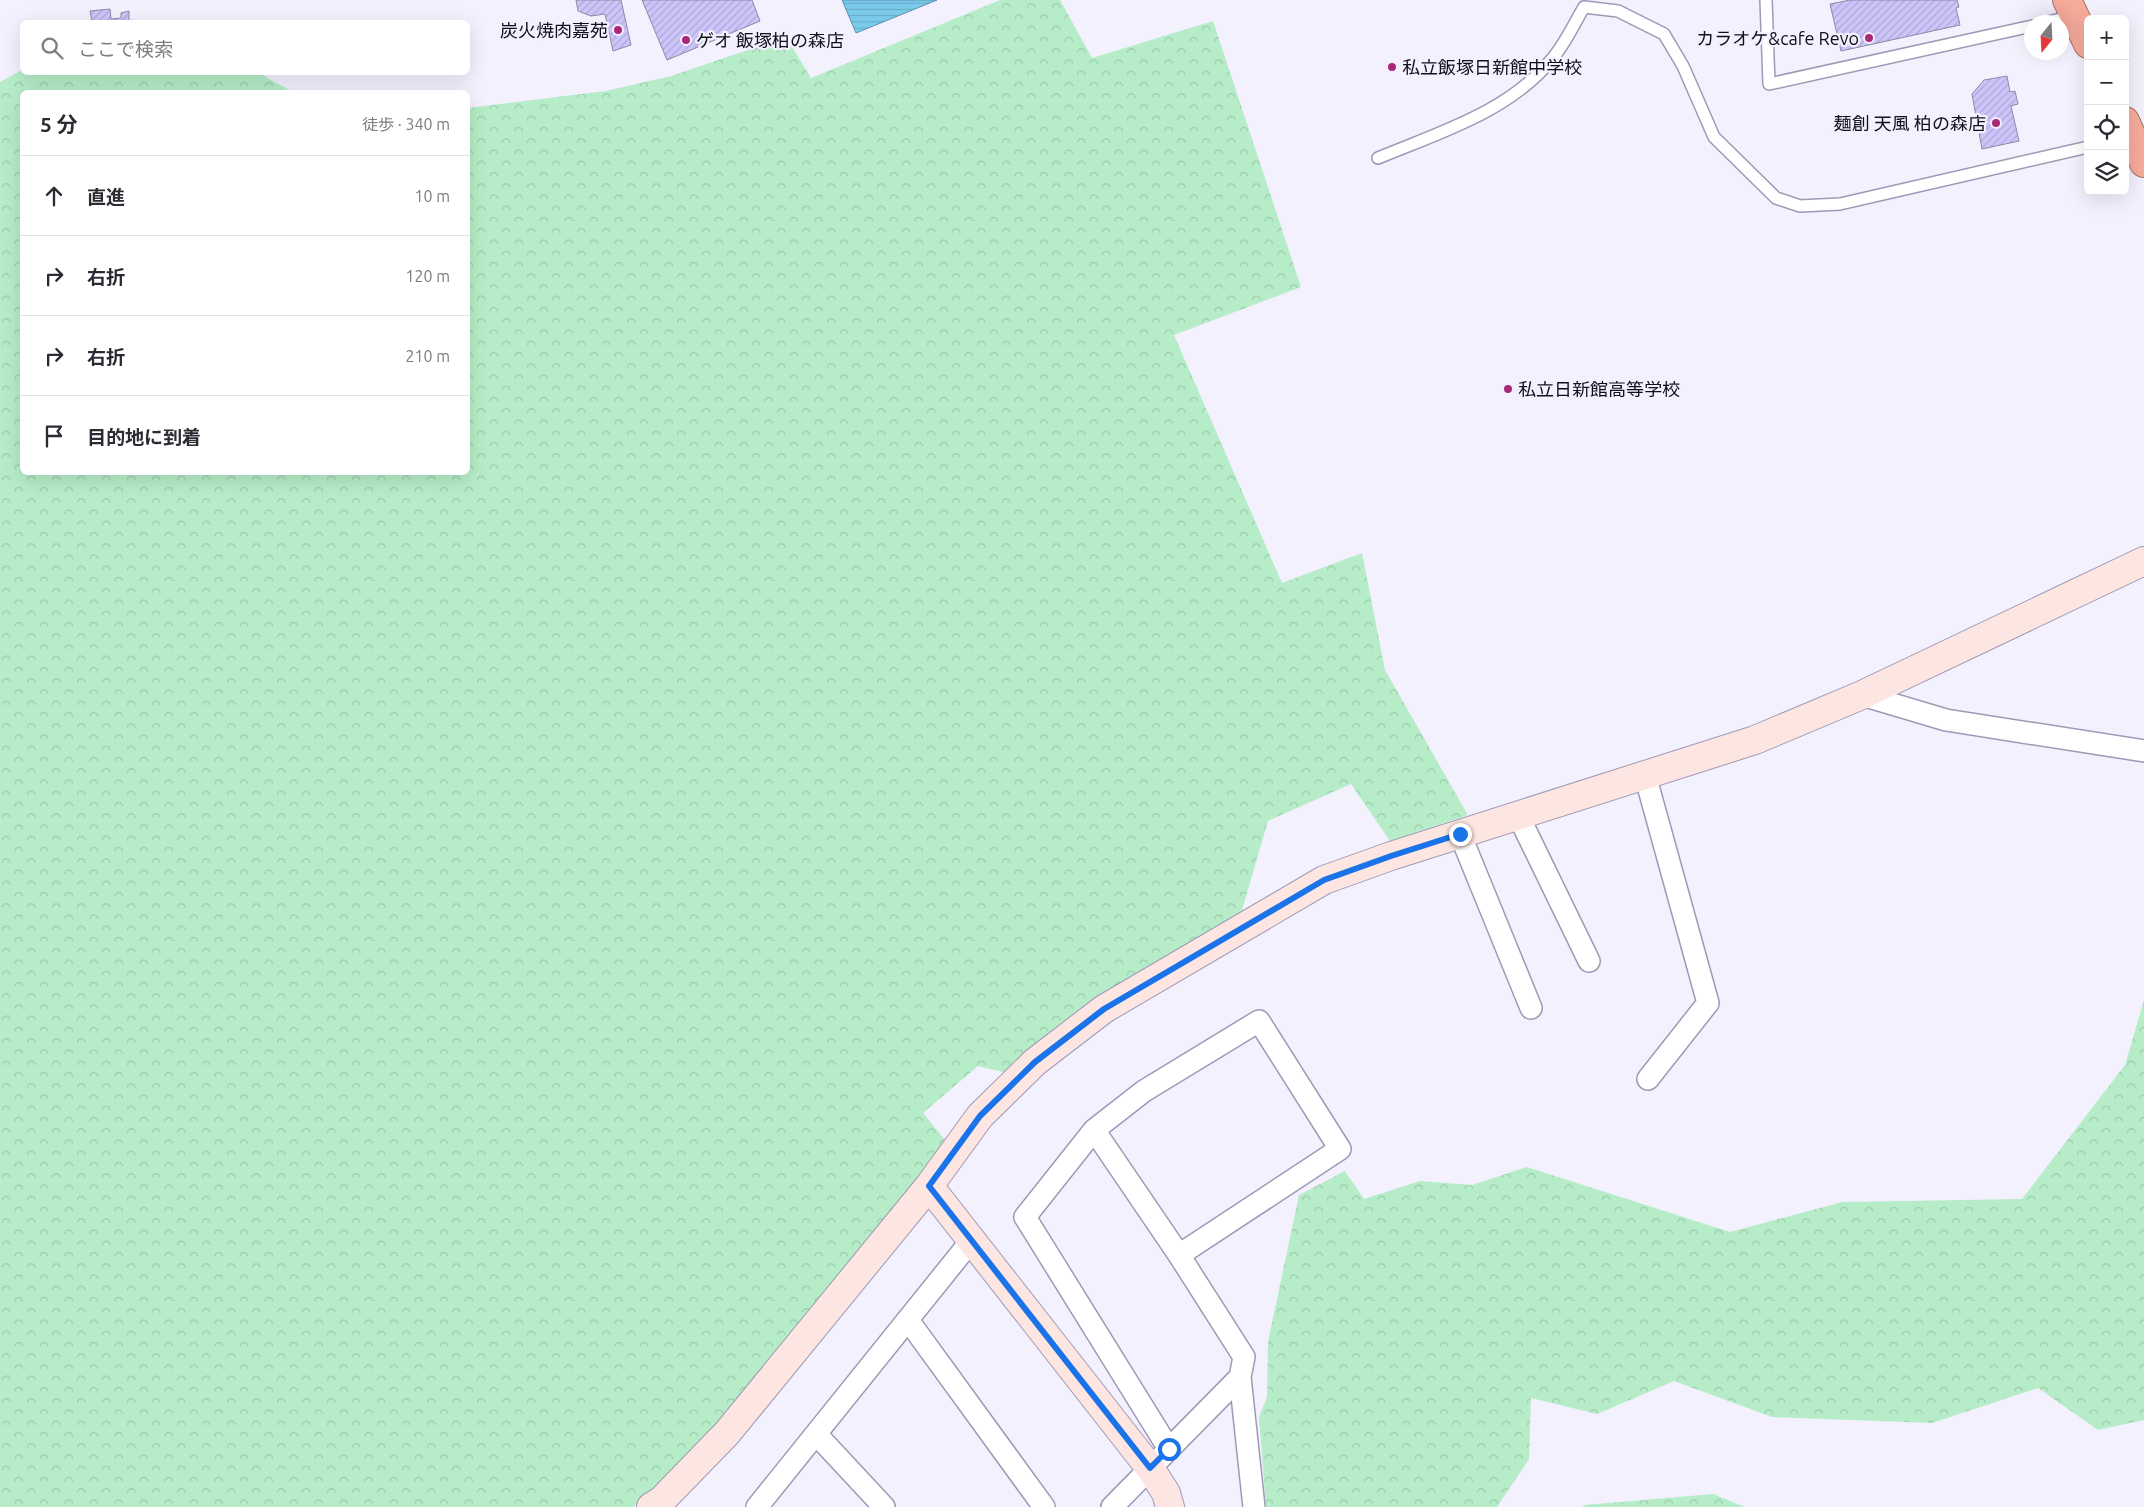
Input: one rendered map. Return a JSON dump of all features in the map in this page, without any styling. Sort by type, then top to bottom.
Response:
[{"type":"highway","points":[[2070,8],[2084,36]]},
{"type":"highway","points":[[2129,134],[2144,163]]},
{"type":"street","points":[[651,1507],[662,1500],[726,1433],[929,1186],[980,1116],[1035,1062],[1104,1009],[1324,880],[1391,856],[1755,740],[1862,696],[2144,560]]},
{"type":"street","points":[[1862,696],[1946,720],[2144,751]]},
{"type":"street","points":[[1645,775],[1708,1003],[1648,1079]]},
{"type":"street","points":[[1518,815],[1589,960]]},
{"type":"street","points":[[1460,834],[1531,1008]]},
{"type":"street","points":[[1169,1449],[1025,1217],[1094,1130],[1144,1091],[1259,1021],[1340,1149],[1179,1255]]},
{"type":"street","points":[[1094,1130],[1179,1255],[1244,1357],[1240,1378],[1254,1507]]},
{"type":"street","points":[[929,1186],[1150,1468],[1166,1493],[1170,1507]]},
{"type":"street","points":[[757,1507],[970,1240]]},
{"type":"street","points":[[908,1320],[1044,1507]]},
{"type":"street","points":[[1112,1507],[1240,1378]]},
{"type":"street","points":[[816,1435],[884,1507]]},
{"type":"lane","points":[[1766,0],[1769,84],[2024,28]]},
{"type":"lane","points":[[1378,158],[1476,117],[1514,96],[1552,59],[1584,7],[1618,11],[1664,34],[1683,66],[1714,137],[1776,198],[1800,206],[1840,204],[2084,148]]},
{"type":"lane","points":[[2058,15],[2070,8]]},
{"type":"green space","points":[[1000,0],[1060,0],[1092,58],[1213,21],[1301,287],[1174,335],[1282,583],[1362,553],[1385,670],[1468,815],[1390,841],[1351,784],[1268,821],[1240,917],[1007,1073],[978,1066],[923,1113],[949,1145],[694,1453],[658,1490],[633,1507],[0,1507],[0,82],[20,71],[20,75],[262,75],[289,90],[20,90],[20,475],[470,475],[470,108],[606,91],[671,76],[786,37],[811,78]]},
{"type":"green space","points":[[2144,1000],[2144,1420],[2098,1430],[2038,1388],[1932,1423],[1772,1417],[1674,1381],[1597,1414],[1531,1398],[1529,1459],[1497,1507],[1266,1507],[1259,1417],[1267,1397],[1268,1342],[1299,1195],[1345,1171],[1364,1199],[1420,1181],[1472,1185],[1527,1167],[1730,1232],[1842,1202],[2022,1199],[2125,1065]]},
{"type":"green space","points":[[1713,1494],[1745,1507],[1582,1507],[1585,1505]]},
{"type":"water","points":[[842,0],[937,0],[856,33]]},
{"type":"building","name":"炭火焼肉嘉苑","points":[[576,0],[621,0],[631,45],[613,51],[605,14],[591,16],[578,11]]},
{"type":"building","name":"ゲオ 飯塚柏の森店","points":[[642,0],[752,0],[760,21],[667,60]]},
{"type":"building","name":"カラオケ&cafe Revo","points":[[1850,0],[1957,0],[1959,7],[1956,8],[1960,25],[1841,51],[1830,4]]},
{"type":"building","points":[[110,9],[111,19],[121,18],[121,13],[129,11],[129,20],[92,20],[90,11]]},
{"type":"building","name":"麺創 天風 柏の森店","points":[[2007,76],[2010,92],[2015,91],[2018,104],[2011,106],[2019,141],[1982,149],[1972,94],[1984,80]]},
{"type":"place","name":"炭火焼肉嘉苑","points":[[618,30]]},
{"type":"place","name":"カラオケ&cafe Revo","points":[[1869,38]]},
{"type":"place","name":"ゲオ 飯塚柏の森店","points":[[686,40]]},
{"type":"place","name":"私立飯塚日新館中学校","points":[[1392,67]]},
{"type":"place","name":"麺創 天風 柏の森店","points":[[1996,123]]},
{"type":"place","name":"私立日新館高等学校","points":[[1508,389]]},
{"type":"route","points":[[1169,1449],[1150,1468],[929,1186],[980,1116],[1035,1062],[1104,1009],[1324,880],[1460,834]]}]
